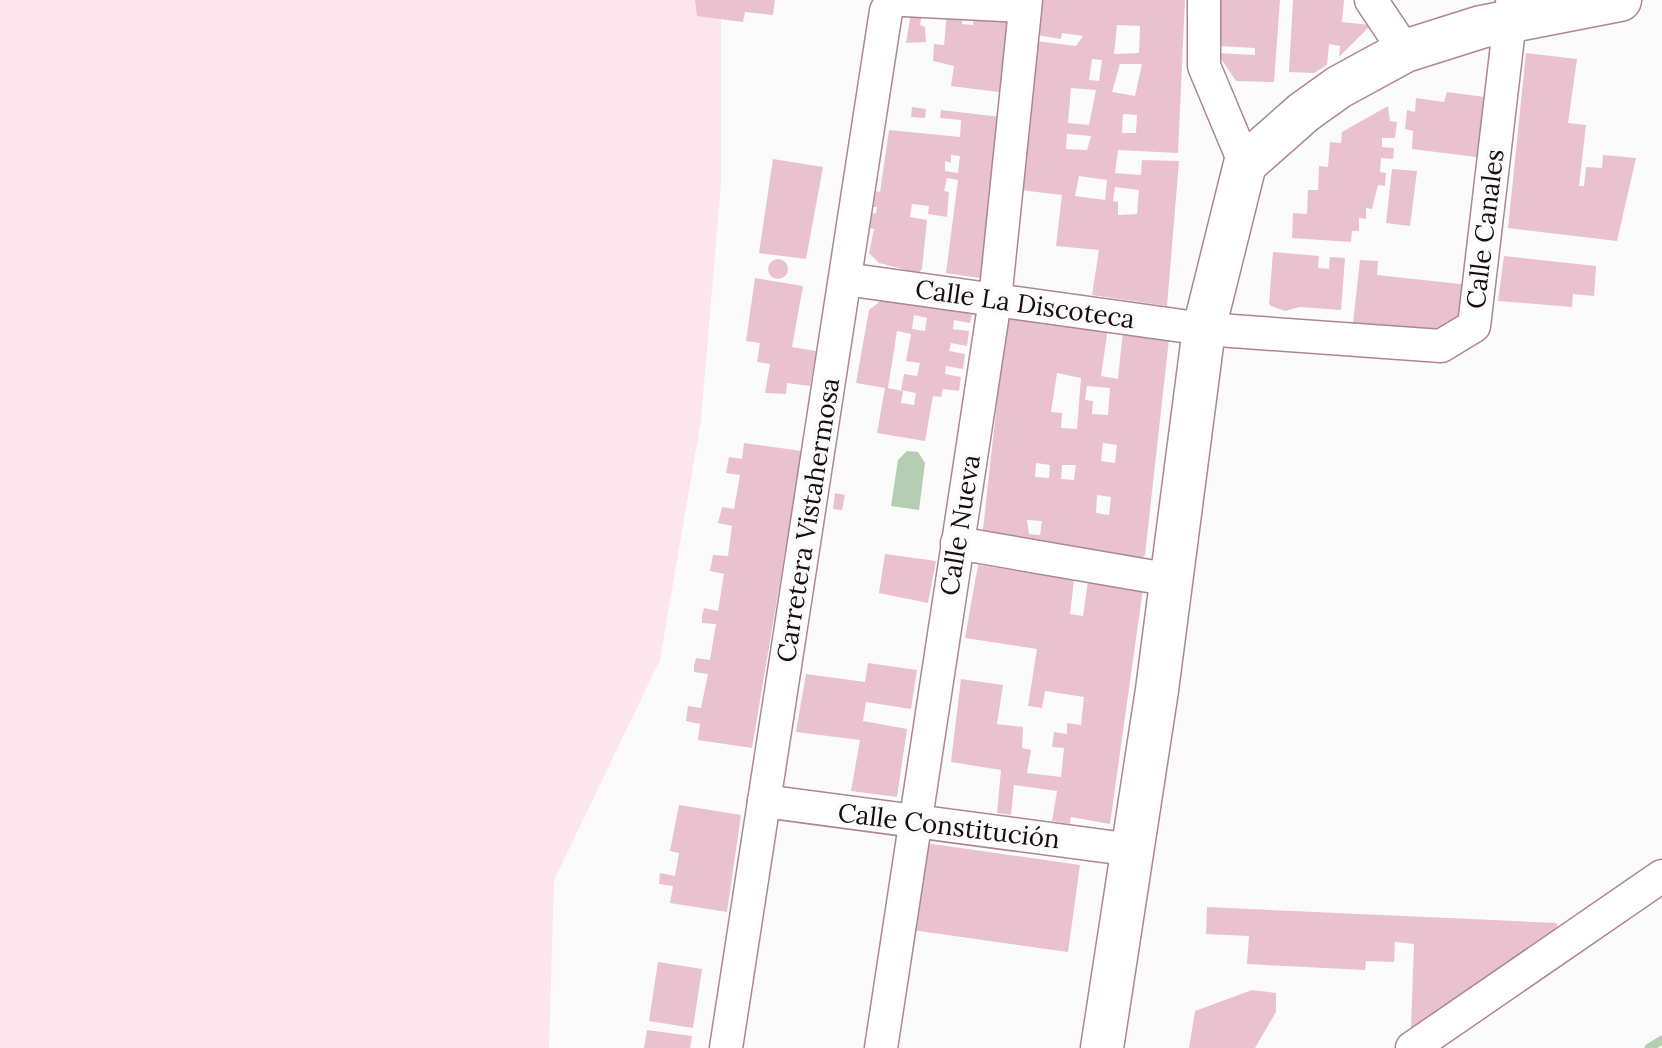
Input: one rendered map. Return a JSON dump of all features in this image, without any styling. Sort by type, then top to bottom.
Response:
[{"type":"main road","points":[[1102,1048],[1172,580],[1204,329],[1245,164],[1316,104],[1405,51],[1511,10],[1620,0]]},
{"type":"street","name":"Carretera Vistahermosa","points":[[726,1048],[886,11],[889,5],[902,0],[1026,3]]},
{"type":"street","points":[[1204,0],[1204,66],[1245,164]]},
{"type":"street","points":[[1371,0],[1405,51]]},
{"type":"street","name":"Calle Nueva","points":[[881,1048],[995,300],[1026,3]]},
{"type":"street","name":"Calle Canales","points":[[1204,329],[1441,346],[1474,326],[1511,10]]},
{"type":"street","name":"Calle La Discoteca","points":[[845,279],[1204,329]]},
{"type":"street","points":[[957,543],[1172,580]]},
{"type":"street","name":"Calle Constitución","points":[[764,801],[1133,850]]},
{"type":"street","points":[[1412,1048],[1662,876]]},
{"type":"shaded area","points":[[0,0],[721,0],[721,184],[701,420],[660,660],[554,880],[549,1048],[0,1048]]},
{"type":"shaded area","points":[[907,451],[918,452],[925,463],[919,510],[891,506],[898,460]]},
{"type":"building","points":[[695,0],[775,0],[773,15],[745,12],[743,22],[697,16]]},
{"type":"building","points":[[1040,0],[1185,0],[1178,153],[1118,150],[1115,173],[1141,175],[1142,160],[1179,161],[1167,306],[1092,295],[1099,250],[1056,246],[1062,195],[1020,190],[1036,41],[1076,46],[1083,36],[1062,33],[1061,39],[1036,35]],"holes":[[[1117,25],[1140,26],[1139,53],[1114,54]],[[1092,59],[1102,60],[1099,81],[1089,80]],[[1120,64],[1142,64],[1135,96],[1112,92]],[[1071,88],[1096,90],[1089,125],[1068,123]],[[1123,114],[1137,115],[1136,133],[1122,133]],[[1067,134],[1091,136],[1087,150],[1066,149]],[[1079,176],[1107,180],[1105,200],[1075,196]],[[1115,187],[1139,190],[1137,214],[1118,215],[1118,202],[1113,201]]]},
{"type":"building","points":[[1219,0],[1280,0],[1274,82],[1236,81],[1217,53],[1255,55],[1255,48],[1218,46]]},
{"type":"building","points":[[1293,0],[1344,0],[1342,22],[1371,25],[1339,57],[1340,46],[1329,44],[1327,65],[1314,73],[1289,72]]},
{"type":"building","points":[[911,12],[922,12],[920,25],[925,27],[926,42],[906,43]]},
{"type":"building","points":[[962,12],[962,24],[973,25],[974,12],[1015,14],[1006,93],[951,86],[954,66],[933,61],[934,44],[944,45],[947,14]]},
{"type":"building","points":[[1526,53],[1577,59],[1568,123],[1586,125],[1579,186],[1584,186],[1586,167],[1602,168],[1603,155],[1636,158],[1617,241],[1508,228]]},
{"type":"building","points":[[1447,92],[1492,98],[1484,158],[1412,149],[1413,131],[1405,129],[1407,110],[1415,112],[1416,98],[1444,102]]},
{"type":"building","points":[[1388,106],[1390,121],[1397,122],[1395,138],[1382,138],[1382,147],[1394,148],[1393,159],[1381,158],[1380,172],[1386,173],[1385,186],[1378,185],[1372,209],[1366,208],[1366,219],[1359,218],[1359,231],[1352,231],[1351,242],[1292,238],[1293,213],[1307,214],[1308,190],[1318,190],[1319,166],[1328,167],[1330,142],[1341,143],[1342,132]]},
{"type":"building","points":[[912,107],[926,109],[925,118],[911,117]]},
{"type":"building","points":[[941,110],[1001,117],[986,279],[946,273],[958,180],[947,178],[944,191],[949,192],[947,217],[928,214],[929,206],[912,204],[910,217],[927,220],[922,269],[918,273],[879,263],[869,253],[874,229],[870,228],[872,213],[876,214],[877,207],[873,207],[876,191],[880,192],[889,130],[960,137],[961,120],[940,118]],"holes":[[[951,155],[960,156],[958,173],[945,171],[945,161],[951,163]]]},
{"type":"building","points":[[773,159],[823,167],[806,259],[759,253]]},
{"type":"building","points":[[1392,169],[1417,171],[1410,226],[1386,223]]},
{"type":"building","points":[[1273,252],[1319,256],[1318,268],[1329,269],[1330,257],[1345,258],[1341,310],[1300,307],[1285,311],[1271,306]]},
{"type":"building","points":[[1504,256],[1596,266],[1594,296],[1573,294],[1572,307],[1498,301]]},
{"type":"building","points":[[778,259],[785,262],[788,269],[785,276],[778,279],[771,276],[768,269],[771,262]]},
{"type":"building","points":[[1360,260],[1378,261],[1377,275],[1469,285],[1457,331],[1353,323]]},
{"type":"building","points":[[755,278],[803,286],[792,347],[816,351],[810,386],[787,383],[786,394],[765,393],[770,364],[757,362],[760,343],[746,341]]},
{"type":"building","points":[[887,296],[973,309],[970,323],[954,320],[953,329],[969,331],[967,346],[951,343],[949,351],[965,354],[963,369],[946,366],[945,374],[961,377],[959,391],[943,389],[941,397],[933,396],[925,441],[877,433],[885,388],[856,383],[869,310]],"holes":[[[914,315],[927,318],[925,331],[912,329]],[[897,331],[911,334],[906,361],[920,363],[917,376],[904,374],[901,390],[916,393],[914,405],[901,403],[903,391],[888,388]]]},
{"type":"building","points":[[1007,312],[1108,328],[1101,376],[1118,379],[1123,331],[1169,339],[1145,555],[1138,562],[982,538]],"holes":[[[1057,373],[1081,378],[1077,429],[1061,428],[1062,413],[1051,412]],[[1087,386],[1110,388],[1108,415],[1092,414],[1093,401],[1085,400]],[[1103,443],[1117,445],[1115,463],[1101,461]],[[1036,463],[1050,465],[1049,478],[1035,477]],[[1062,465],[1076,465],[1074,480],[1061,479]],[[1097,495],[1111,497],[1109,515],[1096,513]],[[1027,520],[1042,521],[1040,535],[1029,534]]]},
{"type":"building","points":[[744,443],[802,451],[752,748],[698,740],[700,724],[686,721],[688,706],[701,708],[708,674],[694,672],[694,666],[696,658],[710,660],[716,624],[702,623],[702,616],[704,608],[718,611],[724,574],[710,571],[713,555],[728,556],[732,526],[718,523],[722,507],[734,509],[740,475],[726,473],[729,457],[742,459]]},
{"type":"building","points":[[835,493],[845,495],[842,510],[833,509]]},
{"type":"building","points":[[885,554],[936,561],[928,603],[879,593]]},
{"type":"building","points":[[978,565],[1074,580],[1070,614],[1083,616],[1088,581],[1143,589],[1110,824],[1071,817],[1070,824],[1052,821],[1057,791],[1014,785],[1011,815],[997,813],[1001,770],[951,762],[961,679],[1003,685],[997,724],[1023,727],[1022,748],[1031,750],[1027,773],[1061,777],[1064,748],[1052,747],[1054,732],[1067,734],[1067,723],[1081,725],[1084,697],[1045,691],[1042,708],[1028,706],[1037,649],[965,638]]},
{"type":"building","points":[[868,663],[917,670],[911,709],[866,702],[863,721],[907,729],[897,797],[851,791],[860,740],[796,732],[806,674],[865,682]]},
{"type":"building","points":[[679,805],[741,815],[727,912],[670,903],[673,886],[659,884],[660,873],[675,876],[679,853],[670,851]]},
{"type":"building","points":[[926,843],[1080,865],[1068,952],[912,930]]},
{"type":"building","points":[[1207,907],[1557,923],[1558,928],[1411,1028],[1414,944],[1395,942],[1394,962],[1366,961],[1365,970],[1247,964],[1249,936],[1206,934]]},
{"type":"building","points":[[658,962],[702,969],[693,1028],[649,1021]]},
{"type":"building","points":[[1252,990],[1276,993],[1276,1012],[1255,1048],[1189,1048],[1195,1011]]},
{"type":"building","points":[[647,1030],[692,1036],[690,1048],[644,1048]]},
{"type":"waterway","points":[[1649,1048],[1662,1040]]}]
